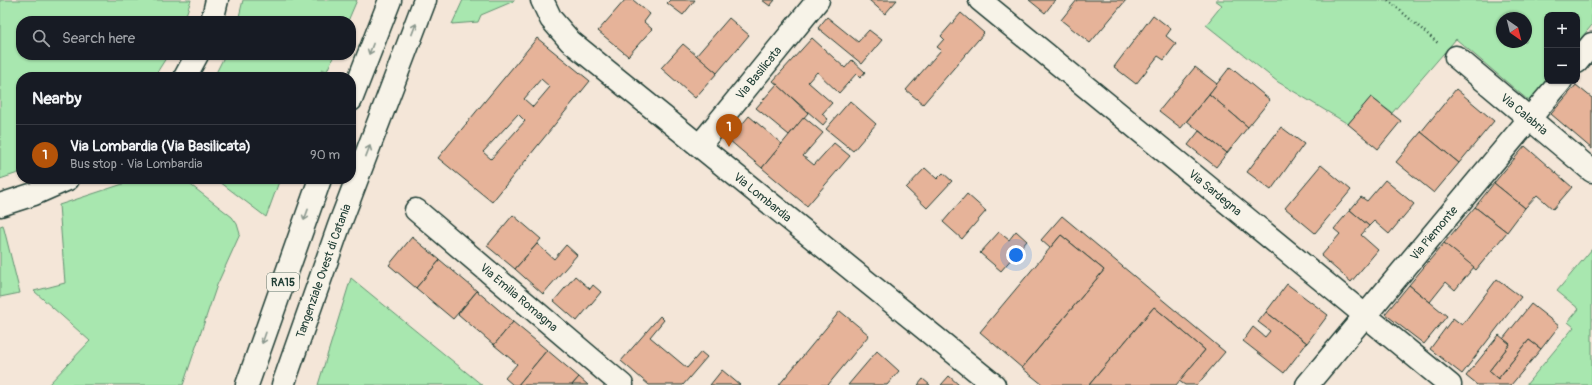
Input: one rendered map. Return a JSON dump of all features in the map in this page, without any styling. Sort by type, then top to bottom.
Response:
[{"type":"main road","points":[[213,16],[217,0]]},
{"type":"main road","points":[[356,87],[390,0]]},
{"type":"main road","name":"Tangenziale Ovest di Catania","points":[[356,181],[425,0]]},
{"type":"main road","name":"Via Lombardia","points":[[542,0],[551,19],[570,41],[994,385]]},
{"type":"main road","name":"Via Basilicata","points":[[700,145],[818,0]]},
{"type":"main road","name":"Via Sardegna","points":[[980,0],[1450,385]]},
{"type":"main road","points":[[1580,58],[1592,44]]},
{"type":"main road","name":"Via Calabria","points":[[1456,57],[1592,171]]},
{"type":"main road","points":[[188,72],[195,60]]},
{"type":"main road","name":"Via Piemonte","points":[[1307,385],[1558,84]]},
{"type":"main road","points":[[0,205],[34,194],[57,184]]},
{"type":"main road","name":"RA15","points":[[247,385],[318,184]]},
{"type":"main road","name":"Tangenziale Ovest di Catania","points":[[284,385],[355,184]]},
{"type":"main road","name":"Via Emilia Romagna","points":[[416,210],[622,385]]},
{"type":"main road","points":[[297,385],[339,226]]},
{"type":"path","points":[[1388,0],[1456,57]]},
{"type":"green space","points":[[0,0],[191,0],[186,16],[16,16],[16,60],[165,60],[157,72],[16,72],[16,174],[0,179]]},
{"type":"green space","points":[[243,0],[357,0],[350,16],[239,16]]},
{"type":"green space","points":[[463,0],[514,1],[481,15],[478,22],[452,24]]},
{"type":"green space","points":[[1215,0],[1592,0],[1592,25],[1580,39],[1580,12],[1544,12],[1544,83],[1529,101],[1456,39],[1392,113],[1371,97],[1348,124],[1278,82],[1206,25],[1222,5]]},
{"type":"green space","points":[[222,60],[332,60],[327,71],[322,69],[321,72],[216,72]]},
{"type":"green space","points":[[123,184],[189,184],[232,217],[237,224],[240,234],[217,285],[183,385],[48,385],[90,341],[34,291],[65,283],[59,205]]},
{"type":"green space","points":[[223,184],[278,184],[266,217]]},
{"type":"green space","points":[[3,225],[20,293],[0,297],[0,226]]},
{"type":"green space","points":[[1592,249],[1592,385],[1526,385],[1574,327],[1568,322],[1579,309],[1557,291]]},
{"type":"green space","points":[[351,278],[482,385],[318,385]]},
{"type":"building","points":[[625,0],[633,0],[650,14],[644,22],[652,29],[628,56],[598,31]]},
{"type":"building","points":[[670,0],[695,0],[683,15],[667,3]]},
{"type":"building","points":[[762,0],[775,0],[770,6]]},
{"type":"building","points":[[869,0],[897,0],[885,14]]},
{"type":"building","points":[[1029,0],[1055,0],[1045,13]]},
{"type":"building","points":[[1077,0],[1126,0],[1090,43],[1061,20]]},
{"type":"building","points":[[961,13],[984,33],[923,104],[906,90],[941,50],[937,47],[944,39],[941,36]]},
{"type":"building","points":[[1153,15],[1171,29],[1166,36],[1176,44],[1164,60],[1158,56],[1136,84],[1114,67]]},
{"type":"building","points":[[827,17],[858,42],[869,30],[882,40],[862,64],[818,28]]},
{"type":"building","points":[[729,18],[749,35],[717,73],[696,56]]},
{"type":"building","points":[[537,38],[590,81],[492,202],[438,158]],"holes":[[[541,79],[550,87],[533,107],[524,99]],[[518,114],[525,121],[491,159],[483,152]]]},
{"type":"building","points":[[812,38],[845,68],[852,60],[865,72],[860,78],[856,74],[839,93],[817,72],[808,82],[832,103],[822,114],[828,119],[823,125],[773,81]]},
{"type":"building","points":[[683,44],[717,73],[695,98],[661,68]]},
{"type":"building","points":[[1195,67],[1217,84],[1181,128],[1159,111]]},
{"type":"building","points":[[1230,67],[1270,100],[1248,127],[1209,94]]},
{"type":"building","points":[[777,84],[808,113],[789,135],[756,108]]},
{"type":"building","points":[[1576,85],[1592,98],[1592,149],[1551,114]]},
{"type":"building","points":[[1456,89],[1494,121],[1459,163],[1421,132]]},
{"type":"building","points":[[1209,94],[1248,127],[1227,153],[1187,121]]},
{"type":"building","points":[[1371,97],[1401,121],[1378,149],[1348,124]]},
{"type":"building","points":[[850,101],[876,124],[853,151],[826,129]]},
{"type":"building","points":[[749,116],[782,144],[762,168],[729,140]]},
{"type":"building","points":[[804,117],[823,133],[803,156],[814,165],[834,143],[850,156],[807,206],[762,168]]},
{"type":"building","points":[[1281,127],[1304,144],[1271,190],[1247,172]]},
{"type":"building","points":[[1199,131],[1227,153],[1216,167],[1188,145]]},
{"type":"building","points":[[1421,132],[1459,163],[1434,193],[1396,162]]},
{"type":"building","points":[[1525,146],[1572,187],[1553,209],[1537,195],[1525,208],[1494,183]]},
{"type":"building","points":[[1321,165],[1351,190],[1315,233],[1285,208]]},
{"type":"building","points":[[925,168],[937,179],[943,173],[952,181],[927,208],[906,188]]},
{"type":"building","points":[[1385,180],[1414,204],[1389,234],[1374,221],[1369,226],[1350,210],[1361,197],[1367,201]]},
{"type":"building","points":[[1494,183],[1525,208],[1507,232],[1475,207]]},
{"type":"building","points":[[967,194],[986,211],[962,239],[943,222]]},
{"type":"building","points":[[1475,207],[1507,232],[1476,270],[1444,243]]},
{"type":"building","points":[[1350,210],[1369,226],[1361,235],[1378,250],[1351,282],[1321,256],[1340,234],[1334,229]]},
{"type":"building","points":[[513,215],[541,239],[515,269],[487,246]]},
{"type":"building","points":[[1062,216],[1225,352],[1197,385],[1185,385],[1179,381],[1205,350],[1154,307],[1089,385],[1043,385],[1022,368],[1104,270],[1061,235],[1050,248],[1041,240]]},
{"type":"building","points":[[1016,231],[1027,241],[1001,271],[980,253],[999,232],[1009,240]]},
{"type":"building","points":[[1061,235],[1104,270],[1022,368],[980,332]]},
{"type":"building","points":[[412,237],[440,260],[416,288],[389,265]]},
{"type":"building","points":[[1444,243],[1474,267],[1455,290],[1446,282],[1430,302],[1409,285]]},
{"type":"building","points":[[537,244],[554,259],[566,245],[577,255],[543,294],[515,269]]},
{"type":"building","points":[[440,260],[477,291],[453,319],[416,288]]},
{"type":"building","points":[[575,276],[590,289],[593,285],[601,292],[577,321],[554,301]]},
{"type":"building","points":[[1497,279],[1521,297],[1462,374],[1430,349],[1453,318],[1462,325]]},
{"type":"building","points":[[1287,284],[1328,315],[1307,343],[1266,312]]},
{"type":"building","points":[[1409,285],[1447,316],[1424,344],[1385,314]]},
{"type":"building","points":[[477,291],[513,322],[494,345],[458,314]]},
{"type":"building","points":[[1531,304],[1559,326],[1541,349],[1529,340],[1498,379],[1489,371],[1510,344],[1503,339]]},
{"type":"building","points":[[1154,307],[1205,350],[1176,385],[1089,385]]},
{"type":"building","points":[[840,311],[869,335],[828,385],[779,385]]},
{"type":"building","points":[[1266,312],[1307,343],[1284,373],[1243,341],[1253,327],[1265,337],[1270,331],[1258,322]]},
{"type":"building","points":[[660,316],[664,320],[650,337],[687,368],[701,352],[707,357],[683,385],[649,385],[621,361]]},
{"type":"building","points":[[513,322],[547,350],[518,385],[513,385],[505,378],[517,364],[494,345]]},
{"type":"building","points":[[1499,335],[1510,344],[1489,371],[1498,379],[1529,340],[1541,349],[1511,385],[1477,385],[1466,376]]},
{"type":"building","points":[[547,350],[579,377],[572,385],[518,385]]},
{"type":"building","points":[[877,351],[899,371],[887,385],[848,385]]},
{"type":"building","points":[[722,370],[740,385],[710,385]]},
{"type":"building","points":[[949,376],[959,385],[941,385]]},
{"type":"building","points":[[579,377],[588,385],[572,385]]},
{"type":"building","points":[[923,379],[930,385],[918,385]]},
{"type":"place","name":"Via Lombardia (Via Basilicata)","points":[[729,147]]}]
